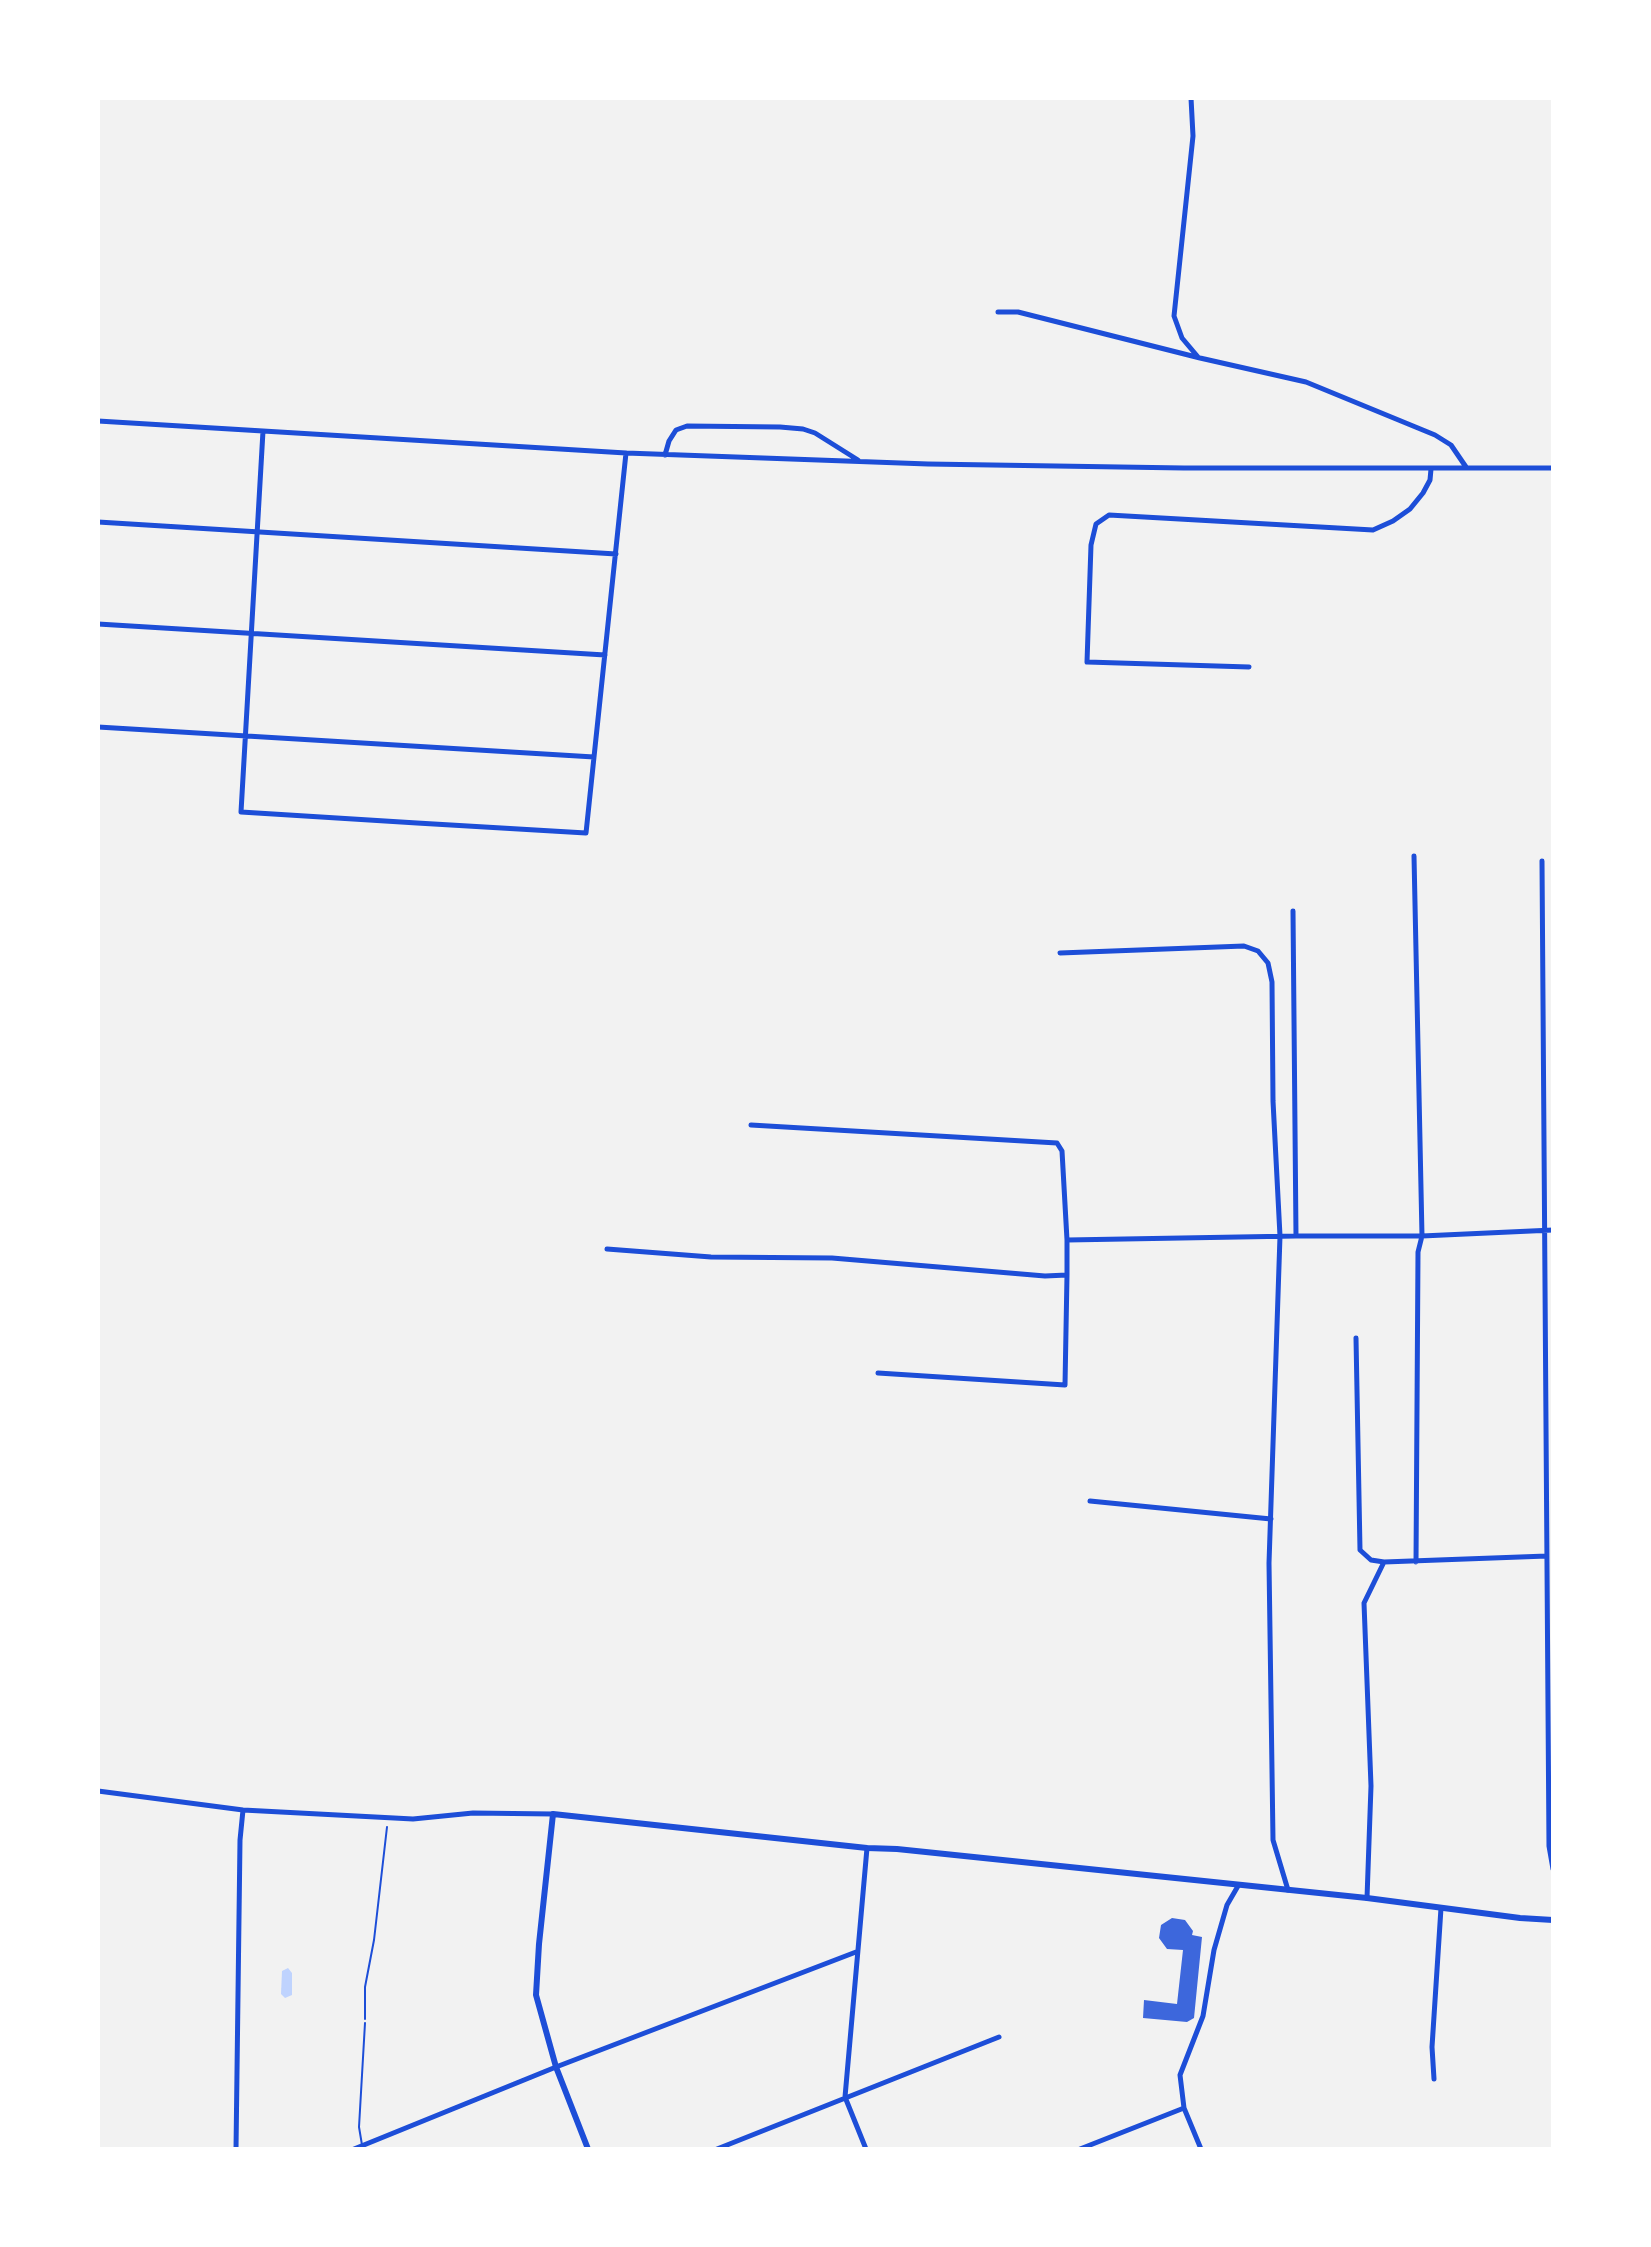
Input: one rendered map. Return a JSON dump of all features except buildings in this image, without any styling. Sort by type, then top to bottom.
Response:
[{"type":"street","points":[[1191,98],[1193,136],[1174,316],[1182,338],[1200,358]]},
{"type":"street","points":[[998,312],[1018,312],[1306,382],[1435,435],[1451,445],[1467,468]]},
{"type":"street","points":[[98,421],[665,455],[1152,467],[1553,468]]},
{"type":"street","points":[[665,455],[676,430],[687,426],[780,427],[815,433],[859,461]]},
{"type":"street","points":[[263,431],[241,812],[586,833],[626,453]]},
{"type":"street","points":[[1249,667],[1087,662],[1091,545],[1096,524],[1109,515],[1373,530],[1410,509],[1423,493],[1431,469]]},
{"type":"street","points":[[98,522],[616,554]]},
{"type":"street","points":[[98,624],[605,655]]},
{"type":"street","points":[[98,727],[594,757]]},
{"type":"street","points":[[1414,856],[1422,1236],[1418,1252],[1416,1562]]},
{"type":"street","points":[[1542,861],[1549,1846],[1553,1869]]},
{"type":"street","points":[[1293,911],[1296,1236]]},
{"type":"street","points":[[1060,953],[1244,946],[1258,951],[1268,963],[1272,982],[1273,1101],[1280,1236],[1271,1519],[1273,1840],[1289,1891]]},
{"type":"street","points":[[751,1125],[1057,1143],[1062,1151],[1067,1240],[1065,1385],[878,1373]]},
{"type":"street","points":[[1067,1240],[1422,1236],[1553,1230]]},
{"type":"street","points":[[607,1249],[711,1257],[832,1258],[1045,1276],[1067,1275]]},
{"type":"street","points":[[1356,1338],[1360,1550],[1371,1560],[1384,1562],[1547,1556]]},
{"type":"street","points":[[1090,1501],[1271,1519]]},
{"type":"street","points":[[1367,1898],[1371,1786],[1364,1603],[1384,1562]]},
{"type":"street","points":[[98,1791],[243,1810],[388,1818],[413,1819],[473,1813],[553,1814],[1553,1920]]},
{"type":"street","points":[[236,2149],[243,1810]]},
{"type":"street","points":[[553,1814],[536,1995],[556,2067],[588,2149]]},
{"type":"street","points":[[866,2149],[845,2097],[867,1848]]},
{"type":"street","points":[[1201,2149],[1184,2108],[1180,2075],[1203,2016],[1214,1950],[1227,1905],[1238,1886]]},
{"type":"street","points":[[1434,2079],[1432,2047],[1441,1908]]},
{"type":"street","points":[[354,2149],[556,2067],[856,1952]]},
{"type":"street","points":[[717,2149],[999,2037]]},
{"type":"street","points":[[1080,2149],[1184,2108]]},
{"type":"lane","points":[[362,2145],[359,2127],[365,2023]]},
{"type":"path","points":[[365,2023],[365,1987],[374,1940],[388,1818]]},
{"type":"water","points":[[288,1968],[292,1973],[292,1995],[285,1998],[281,1994],[282,1971]]}]
